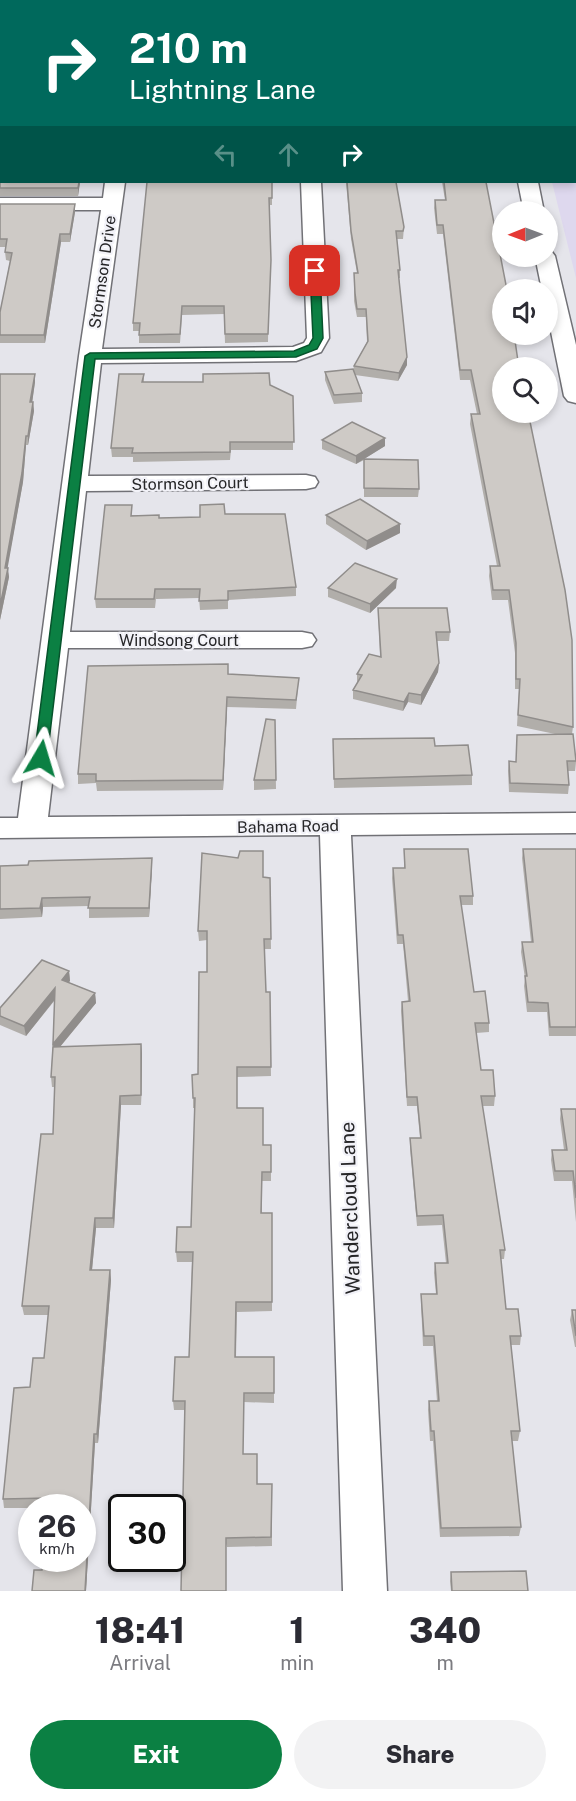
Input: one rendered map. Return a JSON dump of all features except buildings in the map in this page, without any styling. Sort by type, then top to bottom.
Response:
[{"type":"street","points":[[90,356],[296,354],[313,347],[318,338],[311,183]]},
{"type":"street","points":[[528,183],[532,201]]},
{"type":"street","points":[[0,204],[113,193]]},
{"type":"street","name":"Stormson Drive","points":[[32,828],[90,356],[113,193]]},
{"type":"street","points":[[547,267],[576,396]]},
{"type":"street","name":"Stormson Court","points":[[75,484],[306,482]]},
{"type":"street","name":"Windsong Court","points":[[55,640],[302,640]]},
{"type":"street","name":"Bahama Road","points":[[0,828],[576,823]]},
{"type":"street","name":"Wandercloud Lane","points":[[335,825],[364,1591]]},
{"type":"shaded area","points":[[552,183],[576,183],[576,278]]},
{"type":"route","points":[[41,758],[90,356],[296,354],[313,347],[318,338],[315,271]]}]
